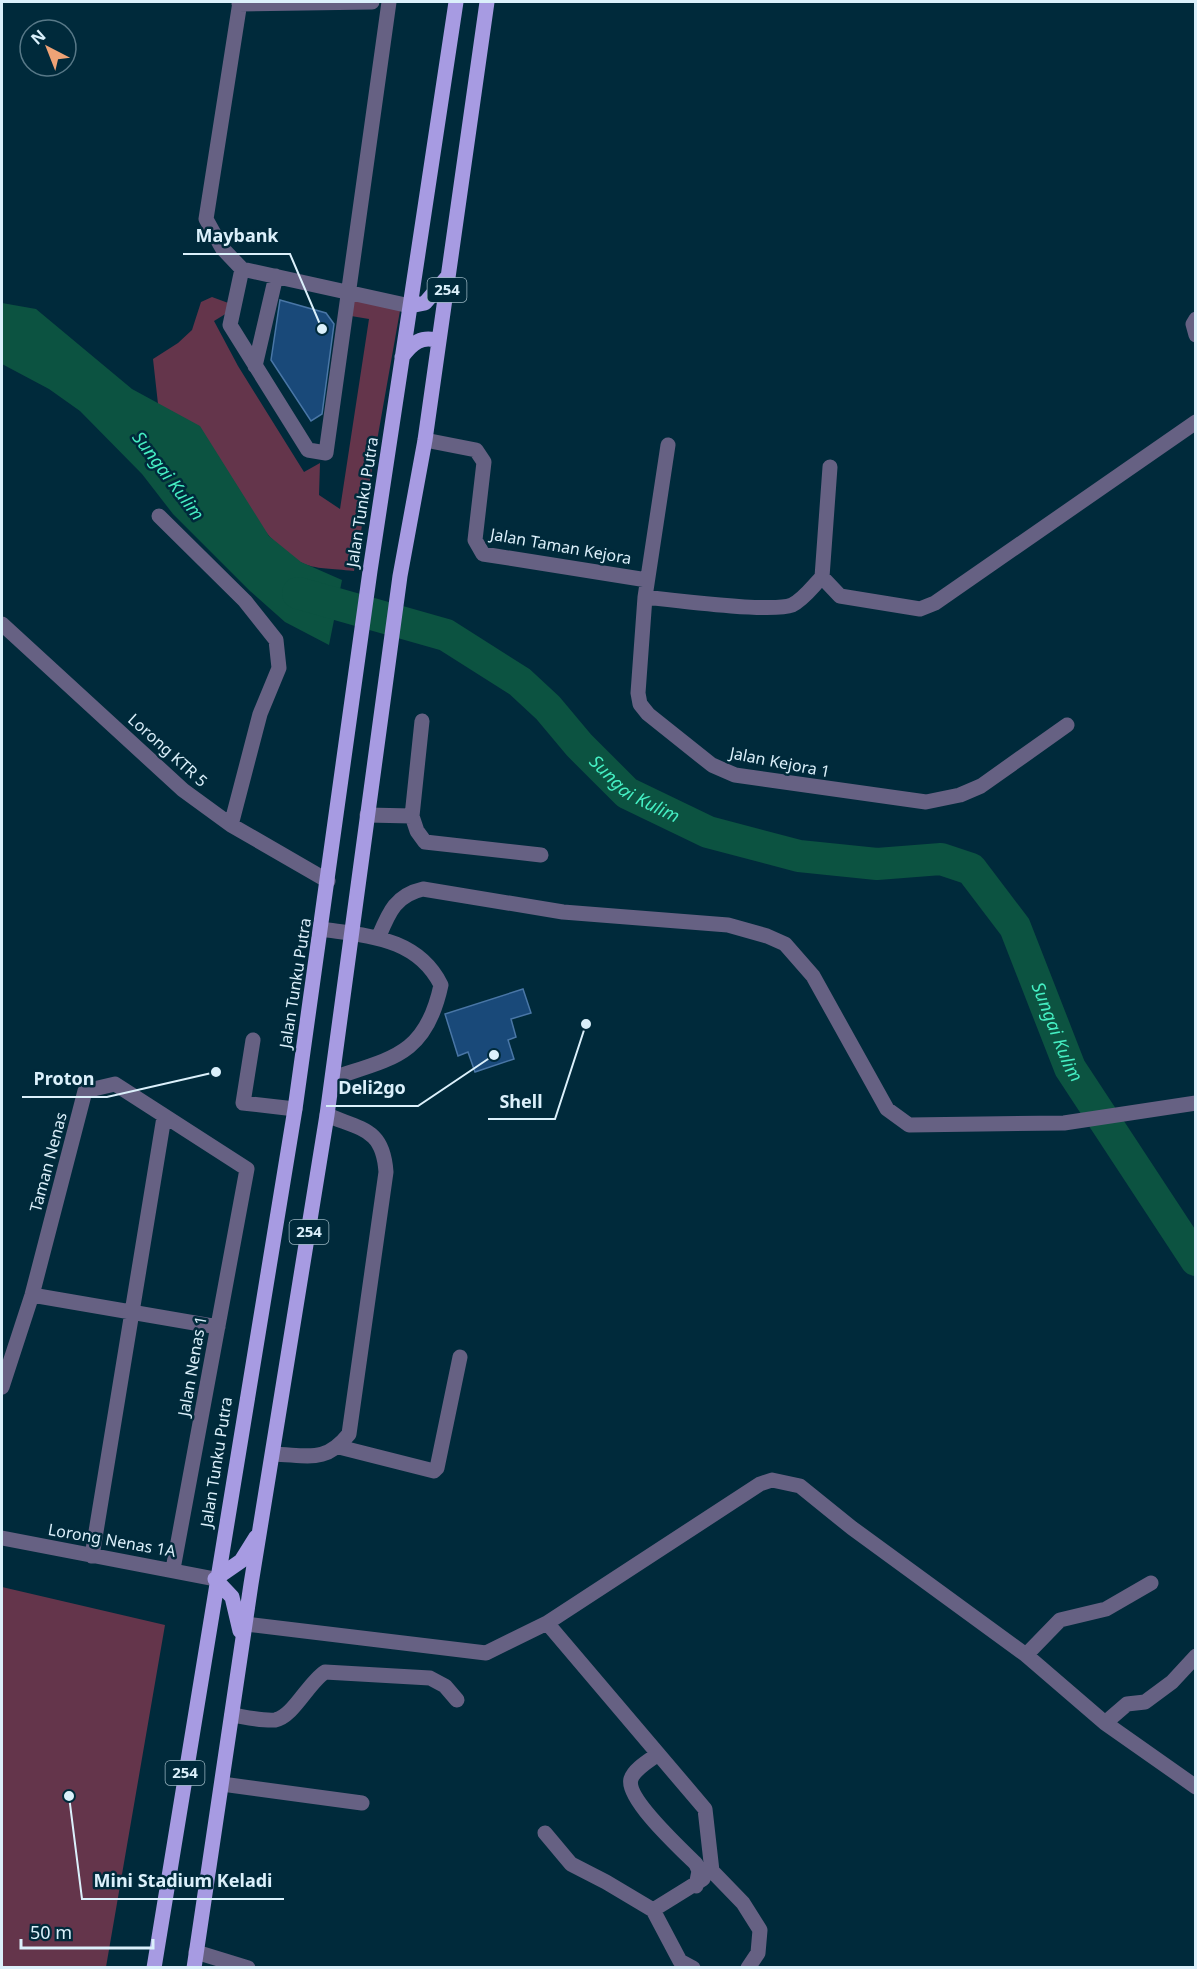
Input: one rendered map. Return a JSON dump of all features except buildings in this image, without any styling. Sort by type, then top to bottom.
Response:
[{"type":"main road","name":"Jalan Tunku Putra","points":[[154,1968],[215,1579],[294,1109],[328,881],[356,666],[456,2]]},
{"type":"main road","name":"254","points":[[195,1960],[260,1530],[333,1078],[400,576],[425,440],[487,2]]},
{"type":"main road","points":[[410,306],[425,303],[450,274]]},
{"type":"main road","points":[[402,357],[419,340],[425,338],[439,341]]},
{"type":"main road","points":[[243,1645],[232,1597],[215,1579],[241,1561],[260,1530]]},
{"type":"street","points":[[372,2],[239,3],[206,219],[217,240],[242,269],[410,306]]},
{"type":"street","points":[[242,269],[230,325],[308,450],[326,453],[389,2]]},
{"type":"street","points":[[255,366],[276,276]]},
{"type":"street","points":[[1196,319],[1196,335]]},
{"type":"street","points":[[822,577],[840,596],[920,609],[935,603],[1196,422]]},
{"type":"street","name":"Jalan Taman Kejora","points":[[425,440],[476,450],[480,454],[484,462],[475,540],[483,554],[647,580]]},
{"type":"street","name":"Jalan Kejora 1","points":[[668,445],[645,597],[638,677],[640,704],[648,714],[712,765],[735,775],[889,799],[926,802],[943,800],[981,786],[1067,725]]},
{"type":"street","points":[[645,597],[748,606],[790,606],[806,594],[822,577],[830,467]]},
{"type":"street","points":[[159,516],[245,602],[276,640],[279,668],[260,714],[231,825]]},
{"type":"street","name":"Lorong KTR 5","points":[[2,624],[183,790],[231,825],[328,881]]},
{"type":"street","points":[[422,721],[412,816],[417,831],[425,842],[541,855]]},
{"type":"street","points":[[367,815],[412,816]]},
{"type":"street","points":[[379,936],[390,912],[407,892],[423,889],[563,912],[728,925],[785,944],[813,976],[887,1109],[909,1125],[1064,1123],[1196,1103]]},
{"type":"street","points":[[321,929],[379,936],[405,948],[426,964],[441,985],[437,1002],[421,1037],[405,1051],[388,1060],[333,1078]]},
{"type":"street","points":[[253,1040],[243,1103],[294,1109]]},
{"type":"street","name":"Taman Nenas","points":[[2,1387],[32,1295],[85,1091],[115,1084],[247,1169]]},
{"type":"street","points":[[273,1454],[324,1456],[339,1447],[349,1434],[386,1172],[385,1150],[374,1136],[327,1115]]},
{"type":"street","points":[[92,1556],[164,1117]]},
{"type":"street","name":"Jalan Nenas 1","points":[[173,1569],[247,1169]]},
{"type":"street","points":[[32,1295],[218,1327]]},
{"type":"street","points":[[339,1447],[434,1471],[460,1356]]},
{"type":"street","points":[[246,1624],[486,1653],[547,1623],[760,1484],[772,1480],[800,1486],[852,1528],[1026,1655],[1105,1723],[1196,1787]]},
{"type":"street","name":"Lorong Nenas 1A","points":[[2,1538],[173,1569],[215,1579]]},
{"type":"street","points":[[1026,1655],[1060,1620],[1106,1609],[1151,1583]]},
{"type":"street","points":[[547,1623],[705,1809],[712,1871],[743,1903],[760,1930],[758,1953],[748,1968]]},
{"type":"street","points":[[1105,1723],[1127,1704],[1145,1702],[1172,1682],[1196,1656]]},
{"type":"street","points":[[232,1715],[275,1720],[288,1715],[314,1679],[325,1672],[430,1678],[445,1686],[457,1700]]},
{"type":"street","points":[[658,1754],[638,1770],[631,1779],[630,1791],[649,1815],[696,1864],[699,1871],[696,1886]]},
{"type":"street","points":[[222,1784],[362,1803]]},
{"type":"street","points":[[545,1833],[571,1864],[606,1881],[653,1910],[680,1961],[693,1968]]},
{"type":"street","points":[[653,1910],[696,1886],[712,1871]]},
{"type":"street","points":[[195,1960],[248,1968]]},
{"type":"shaded area","points":[[350,293],[401,305],[354,571],[316,567],[300,562],[270,537],[158,404],[153,359],[178,343],[192,330],[201,302],[212,297],[231,304],[227,313],[214,321],[238,366],[304,472],[320,463],[319,495],[340,509],[369,319],[345,315]]},
{"type":"shaded area","points":[[2,1587],[165,1625],[106,1967],[2,1967]]},
{"type":"water","points":[[2,303],[36,309],[132,389],[200,426],[269,536],[301,562],[342,580],[329,645],[285,622],[250,591],[173,514],[142,474],[80,411],[49,389],[2,364]]},
{"type":"waterway","name":"Sungai Kulim","points":[[298,593],[446,635],[520,682],[548,708],[579,745],[627,793],[708,832],[799,856],[877,864],[941,859],[971,869],[1015,927],[1070,1068],[1196,1260]]},
{"type":"place","name":"Maybank","points":[[322,329]]},
{"type":"place","name":"Shell","points":[[586,1024]]},
{"type":"place","name":"Deli2go","points":[[494,1055]]},
{"type":"place","name":"Proton","points":[[216,1072]]},
{"type":"place","name":"Mini Stadium Keladi","points":[[69,1796]]}]
